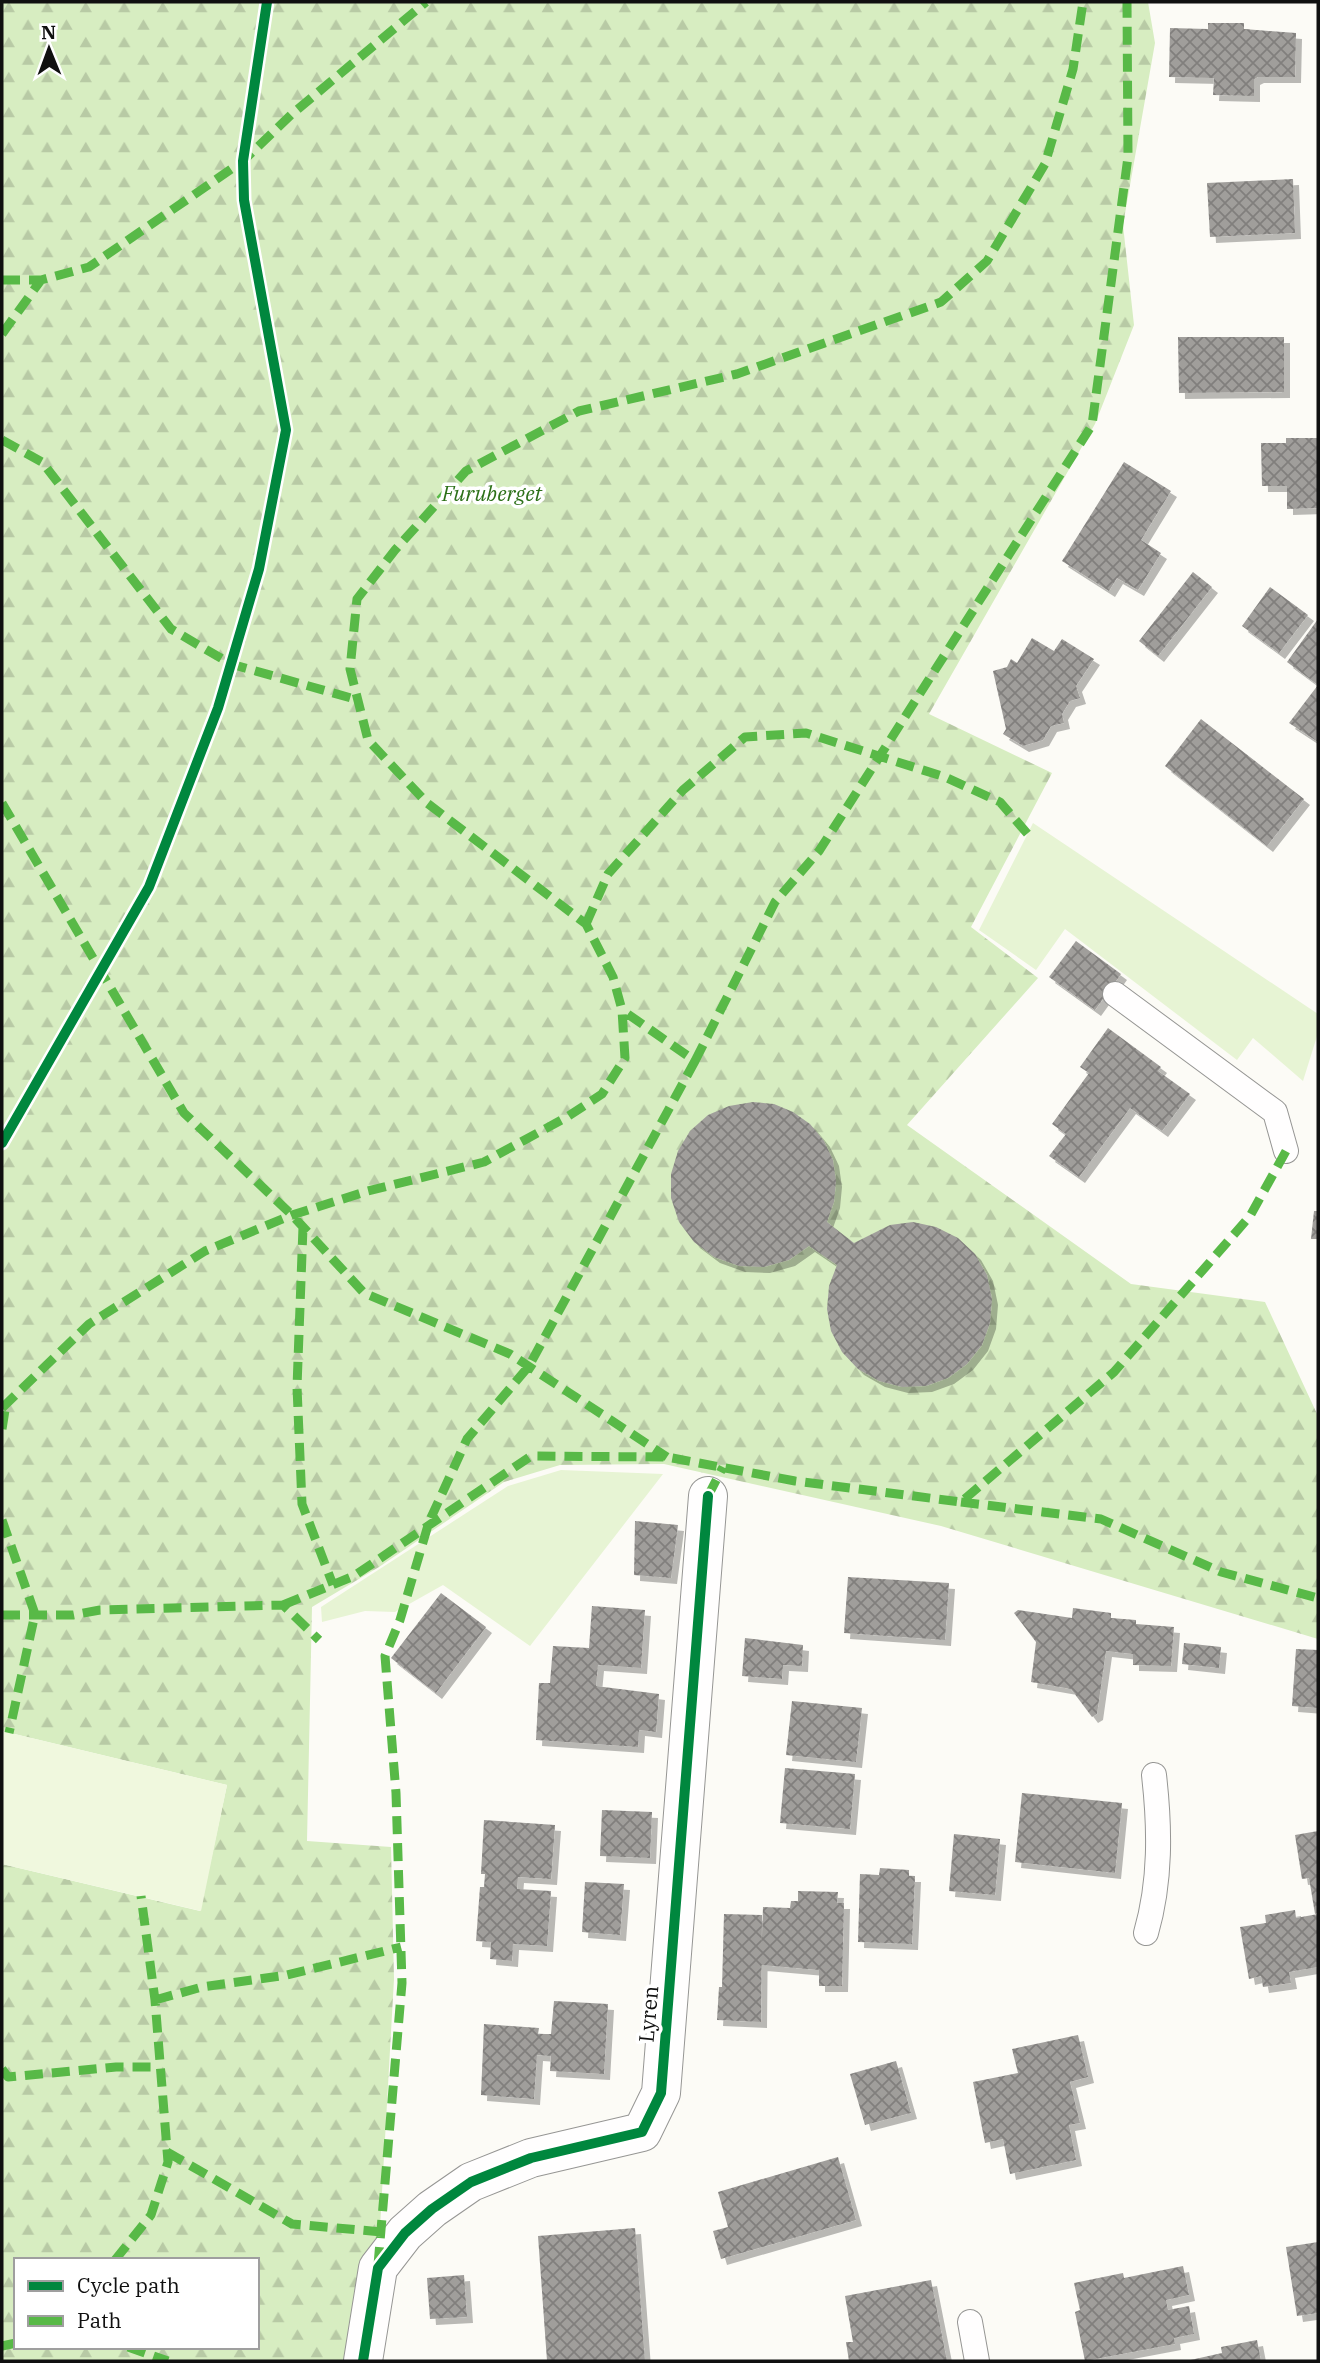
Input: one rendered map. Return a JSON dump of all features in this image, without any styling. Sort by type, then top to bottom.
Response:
[{"type":"street","name":"Lyren","points":[[363,2361],[378,2268],[414,2225],[471,2182],[531,2158],[642,2132],[661,2093],[708,1496]]},
{"type":"lane","points":[[1115,994],[1275,1112],[1286,1151]]},
{"type":"lane","points":[[1146,1933],[1154,1908],[1158,1864],[1159,1816],[1154,1775]]},
{"type":"lane","points":[[970,2322],[976,2361]]},
{"type":"green space","name":"Furuberget","points":[[2,2],[1148,2],[1155,43],[1123,225],[1134,325],[1095,424],[929,714],[1052,773],[971,927],[1038,978],[907,1125],[1131,1284],[1265,1302],[1318,1416],[1318,1639],[941,1526],[664,1464],[560,1465],[504,1482],[379,1567],[312,1607],[307,1841],[391,1847],[394,1979],[378,2263],[356,2361],[2,2361],[2,1864],[200,1911],[227,1785],[2,1731]]},
{"type":"green space","points":[[1033,823],[1318,1014],[1318,1033],[1303,1081],[1253,1038],[1237,1060],[1065,929],[1036,970],[979,930]]},
{"type":"green space","points":[[561,1470],[663,1474],[530,1646],[443,1585],[395,1612],[365,1611],[322,1622],[321,1607],[508,1486]]},
{"type":"green space","points":[[2,1731],[227,1785],[201,1911],[2,1864]]},
{"type":"building","points":[[1208,23],[1244,23],[1244,29],[1296,33],[1295,77],[1258,77],[1254,79],[1254,96],[1213,95],[1214,78],[1169,77],[1170,28],[1208,29]]},
{"type":"building","points":[[1293,179],[1295,233],[1210,237],[1207,183]]},
{"type":"building","points":[[1178,337],[1284,337],[1284,392],[1179,393]]},
{"type":"building","points":[[1286,438],[1318,438],[1318,508],[1287,509],[1287,486],[1262,486],[1261,443],[1286,443]]},
{"type":"building","points":[[1124,462],[1171,491],[1141,540],[1161,553],[1138,590],[1117,578],[1109,591],[1062,561]]},
{"type":"building","points":[[1193,572],[1212,587],[1158,656],[1139,641]]},
{"type":"building","points":[[1270,587],[1308,615],[1279,653],[1242,626]]},
{"type":"building","points":[[1318,619],[1318,685],[1287,662]]},
{"type":"building","points":[[1032,638],[1054,651],[1062,639],[1094,659],[1076,686],[1080,698],[1070,701],[1062,714],[1064,723],[1051,726],[1043,740],[1023,746],[1003,734],[1006,729],[993,671],[1007,667],[1011,659],[1017,663]]},
{"type":"building","points":[[1318,685],[1318,742],[1289,723]]},
{"type":"building","points":[[1201,719],[1304,799],[1267,846],[1165,766]]},
{"type":"building","points":[[1076,941],[1121,974],[1095,1010],[1049,977]]},
{"type":"building","points":[[1108,1028],[1161,1067],[1158,1071],[1190,1094],[1162,1131],[1130,1108],[1079,1177],[1049,1156],[1066,1134],[1052,1124],[1089,1073],[1080,1067]]},
{"type":"building","points":[[753,1102],[774,1104],[793,1112],[810,1124],[824,1141],[833,1160],[836,1181],[834,1202],[827,1222],[854,1243],[890,1225],[913,1222],[936,1227],[958,1238],[975,1254],[987,1275],[992,1299],[990,1323],[982,1345],[967,1364],[948,1378],[926,1386],[902,1387],[879,1381],[858,1369],[842,1352],[831,1331],[827,1309],[829,1286],[837,1265],[809,1246],[789,1260],[764,1267],[739,1266],[714,1257],[694,1242],[679,1222],[671,1198],[671,1174],[678,1151],[690,1131],[708,1115],[729,1106]]},
{"type":"building","points":[[1314,1211],[1318,1211],[1318,1239],[1311,1239]]},
{"type":"building","points":[[635,1521],[678,1525],[671,1578],[634,1575]]},
{"type":"building","points":[[848,1577],[949,1583],[945,1640],[844,1633]]},
{"type":"building","points":[[441,1593],[486,1627],[436,1693],[391,1658]]},
{"type":"building","points":[[592,1606],[645,1610],[641,1668],[598,1665],[596,1686],[659,1694],[656,1732],[639,1730],[638,1747],[536,1740],[539,1683],[550,1683],[553,1646],[589,1648]]},
{"type":"building","points":[[1073,1608],[1111,1613],[1111,1618],[1136,1620],[1136,1624],[1174,1627],[1171,1666],[1133,1665],[1133,1654],[1106,1651],[1097,1714],[1092,1717],[1071,1689],[1031,1682],[1036,1642],[1014,1613],[1018,1610],[1072,1618]]},
{"type":"building","points":[[745,1638],[803,1645],[802,1666],[783,1665],[782,1679],[742,1676]]},
{"type":"building","points":[[1184,1643],[1221,1647],[1219,1668],[1182,1664]]},
{"type":"building","points":[[1296,1649],[1318,1650],[1318,1708],[1292,1706]]},
{"type":"building","points":[[792,1701],[862,1708],[856,1762],[786,1755]]},
{"type":"building","points":[[785,1768],[855,1774],[850,1829],[780,1823]]},
{"type":"building","points":[[1022,1793],[1122,1803],[1115,1873],[1015,1862]]},
{"type":"building","points":[[602,1810],[652,1812],[650,1858],[600,1856]]},
{"type":"building","points":[[484,1820],[555,1825],[551,1879],[518,1877],[517,1889],[551,1891],[547,1946],[513,1944],[512,1961],[490,1959],[491,1942],[476,1941],[480,1887],[484,1887],[485,1874],[481,1874]]},
{"type":"building","points":[[1318,1831],[1318,1913],[1315,1914],[1309,1878],[1302,1879],[1295,1835]]},
{"type":"building","points":[[954,1834],[1000,1839],[995,1895],[949,1891]]},
{"type":"building","points":[[880,1868],[909,1870],[909,1876],[915,1876],[912,1944],[858,1942],[860,1874],[879,1875]]},
{"type":"building","points":[[585,1882],[624,1884],[620,1935],[582,1932]]},
{"type":"building","points":[[798,1891],[838,1892],[837,1903],[844,1903],[842,1986],[819,1986],[819,1970],[761,1965],[763,1907],[790,1908],[791,1901],[798,1901]]},
{"type":"building","points":[[1295,1910],[1296,1918],[1318,1914],[1318,1967],[1289,1972],[1291,1983],[1263,1987],[1261,1976],[1249,1979],[1240,1927],[1266,1923],[1265,1915]]},
{"type":"building","points":[[724,1914],[762,1915],[761,2022],[717,2020],[719,1987],[722,1987]]},
{"type":"building","points":[[554,2001],[608,2004],[604,2074],[550,2071],[551,2056],[537,2055],[534,2099],[481,2095],[484,2024],[539,2028],[538,2034],[551,2034]]},
{"type":"building","points":[[1078,2035],[1088,2077],[1070,2082],[1080,2123],[1069,2125],[1076,2160],[1010,2174],[1003,2139],[985,2143],[973,2082],[1018,2073],[1012,2049]]},
{"type":"building","points":[[896,2061],[911,2113],[865,2125],[850,2074]]},
{"type":"building","points":[[838,2157],[856,2220],[721,2259],[713,2231],[728,2227],[718,2192]]},
{"type":"building","points":[[635,2228],[645,2361],[547,2361],[538,2236]]},
{"type":"building","points":[[1318,2242],[1318,2313],[1297,2316],[1286,2247]]},
{"type":"building","points":[[1183,2266],[1189,2295],[1166,2300],[1168,2310],[1189,2306],[1194,2334],[1174,2338],[1175,2344],[1085,2361],[1075,2312],[1080,2310],[1074,2283],[1123,2273],[1124,2278]]},
{"type":"building","points":[[464,2275],[467,2317],[430,2319],[427,2278]]},
{"type":"building","points":[[931,2280],[947,2361],[849,2361],[846,2342],[853,2342],[845,2296]]},
{"type":"building","points":[[1257,2340],[1261,2361],[1186,2361],[1222,2353],[1221,2347]]},
{"type":"marked path","points":[[2,280],[41,280],[89,267],[243,161],[292,114],[426,2]]},
{"type":"marked path","points":[[2,1408],[89,1324],[205,1251],[292,1215],[368,1191],[484,1162],[567,1117],[602,1094],[625,1058],[622,1010],[613,977],[586,924],[427,803],[368,740],[350,669],[357,599],[395,550],[466,471],[579,411],[737,374],[941,302],[987,261],[1045,164],[1073,69],[1083,2]]},
{"type":"marked path","points":[[695,1061],[775,902],[819,851],[1092,425],[1128,157],[1127,2]]},
{"type":"marked path","points":[[2,334],[41,280]]},
{"type":"marked path","points":[[2,440],[42,462],[171,629],[231,664],[358,700]]},
{"type":"marked path","points":[[586,924],[608,874],[683,790],[745,737],[806,733],[945,777],[1000,802],[1032,839]]},
{"type":"marked path","points":[[2,803],[184,1113],[292,1215],[364,1293],[510,1354],[667,1457]]},
{"type":"marked path","points":[[378,2265],[402,1983],[396,1793],[385,1656],[400,1620],[429,1522],[467,1439],[529,1366],[695,1061],[622,1010]]},
{"type":"marked path","points":[[283,1605],[354,1576],[531,1456],[667,1457],[795,1481],[961,1502],[1114,1372],[1250,1216],[1286,1151]]},
{"type":"marked path","points":[[303,1227],[297,1387],[302,1504],[333,1585]]},
{"type":"marked path","points":[[2,1429],[6,1404]]},
{"type":"marked path","points":[[708,1496],[723,1467]]},
{"type":"marked path","points":[[961,1502],[1101,1519],[1221,1572],[1318,1598]]},
{"type":"marked path","points":[[2,1520],[35,1614],[9,1733]]},
{"type":"marked path","points":[[2,1615],[73,1615],[100,1610],[283,1605],[319,1640]]},
{"type":"marked path","points":[[117,2258],[151,2215],[168,2162],[155,2000],[141,1896]]},
{"type":"marked path","points":[[155,2000],[202,1987],[287,1975],[401,1947]]},
{"type":"marked path","points":[[2,2069],[8,2077],[116,2067],[159,2067]]},
{"type":"marked path","points":[[167,2152],[292,2224],[382,2232]]},
{"type":"marked path","points":[[2,2346],[14,2343]]},
{"type":"marked path","points":[[134,2349],[168,2361]]},
{"type":"cycle path","points":[[2,1143],[149,887],[218,708],[259,569],[286,430],[244,200],[243,161],[267,2]]},
{"type":"cycle path","points":[[363,2361],[378,2268],[405,2233],[432,2209],[471,2182],[531,2158],[642,2132],[661,2093],[708,1496]]}]
